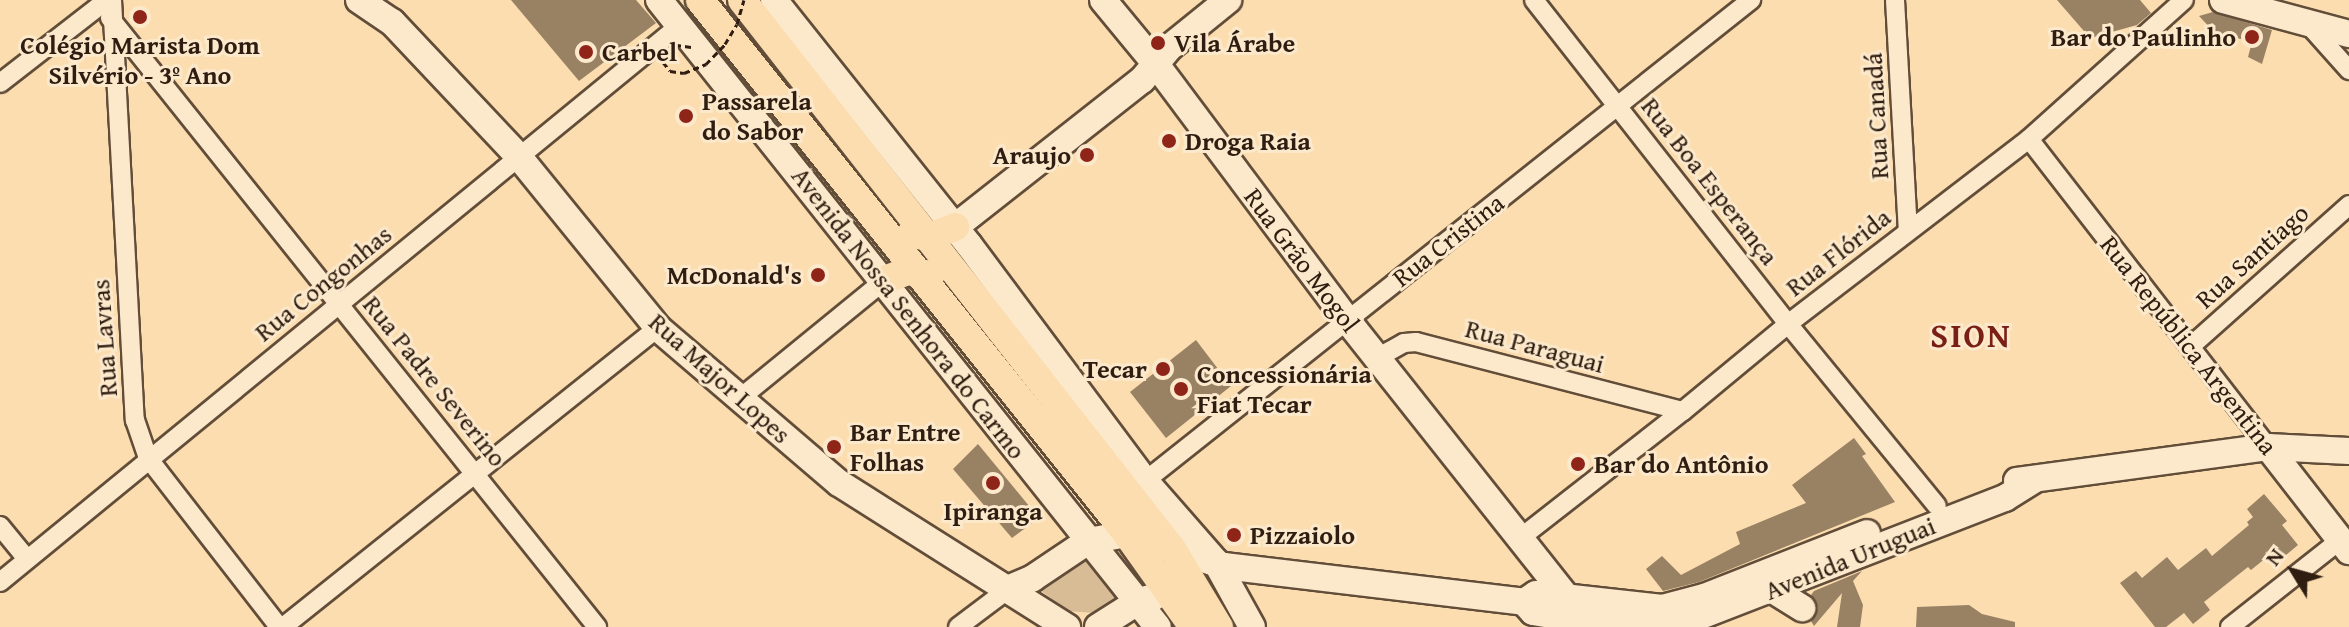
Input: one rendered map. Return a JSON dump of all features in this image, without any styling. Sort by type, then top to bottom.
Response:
[{"type":"main road","name":"Avenida Nossa Senhora do Carmo","points":[[700,0],[1127,534],[1219,627]]},
{"type":"main road","name":"Avenida Nossa Senhora do Carmo","points":[[743,0],[942,232],[1010,342],[1172,549],[1193,627]]},
{"type":"main road","points":[[839,172],[870,193],[897,226],[915,236],[942,232]]},
{"type":"main road","points":[[885,280],[895,274],[919,272],[943,282],[982,323],[1010,342]]},
{"type":"street","name":"Rua Major Lopes","points":[[359,0],[392,22],[519,157],[658,328],[839,483],[1025,590],[1067,627]]},
{"type":"street","name":"Avenida Nossa Senhora do Carmo","points":[[659,0],[885,280],[1158,627]]},
{"type":"street","name":"Avenida Nossa Senhora do Carmo","points":[[774,0],[942,232],[1145,481],[1216,562],[1252,627]]},
{"type":"street","name":"Rua Grão Mogol","points":[[1103,0],[1155,63],[1347,320],[1588,624]]},
{"type":"street","points":[[942,232],[1142,80],[1155,63],[1228,0]]},
{"type":"street","name":"Rua Boa Esperança","points":[[1534,0],[1788,324],[1937,506]]},
{"type":"street","name":"Rua Cristina","points":[[1145,481],[1751,0]]},
{"type":"street","name":"Rua Canadá","points":[[1895,0],[1908,230]]},
{"type":"street","name":"Rua Flórida","points":[[1526,548],[1788,324],[2029,139],[2184,0]]},
{"type":"street","points":[[2223,0],[2349,34]]},
{"type":"street","points":[[0,83],[110,6]]},
{"type":"street","name":"Rua Padre Severino","points":[[110,6],[597,627]]},
{"type":"street","name":"Rua Lavras","points":[[110,6],[135,420],[148,458],[281,627]]},
{"type":"street","points":[[2305,21],[2349,70]]},
{"type":"street","name":"Rua Congonhas","points":[[0,582],[519,157],[685,36]]},
{"type":"street","name":"Rua República Argentina","points":[[2029,139],[2345,546]]},
{"type":"street","name":"Rua Santiago","points":[[2191,346],[2349,205]]},
{"type":"street","points":[[739,399],[885,280]]},
{"type":"street","points":[[281,627],[658,328]]},
{"type":"street","name":"Rua Paraguai","points":[[1377,358],[1404,343],[1416,342],[1683,411]]},
{"type":"street","name":"Avenida Uruguai","points":[[1127,534],[1216,562],[1266,569],[1530,598],[1567,597],[1662,608],[1751,579],[2001,481],[2034,480],[2141,462],[2268,447],[2349,451]]},
{"type":"street","name":"Avenida Uruguai","points":[[1530,598],[1533,612],[1588,624],[1675,626],[1807,578],[1943,520],[2005,498],[2034,480]]},
{"type":"street","points":[[0,526],[27,559]]},
{"type":"street","points":[[958,627],[1025,590],[1088,541],[1127,534]]},
{"type":"street","points":[[2230,627],[2345,546]]},
{"type":"street","points":[[1526,548],[1539,581],[1530,598]]},
{"type":"street","points":[[1098,627],[1139,601],[1180,586],[1216,562]]},
{"type":"street","points":[[1233,597],[1235,583],[1266,569]]},
{"type":"street","points":[[1804,618],[1807,578]]},
{"type":"street","points":[[1751,579],[1776,589],[1804,618]]},
{"type":"path","points":[[685,36],[667,52],[663,62],[670,71],[684,73],[706,64],[725,44],[737,24],[743,0]]},
{"type":"shaded area","points":[[1085,553],[1127,604],[1107,614],[1068,611],[1036,587]]},
{"type":"building","name":"Carbel","points":[[511,0],[636,0],[656,23],[579,81]]},
{"type":"building","points":[[2057,0],[2140,0],[2151,13],[2137,25],[2090,38]]},
{"type":"building","name":"Bar do Paulinho","points":[[2213,12],[2272,30],[2262,64],[2248,57],[2252,42],[2214,32],[2199,16]]},
{"type":"building","name":"Concessionária Fiat Tecar","points":[[1196,340],[1231,386],[1166,438],[1130,392]]},
{"type":"building","points":[[1854,438],[1866,454],[1862,456],[1895,502],[1699,582],[1663,591],[1646,569],[1662,556],[1681,575],[1740,544],[1736,532],[1806,503],[1792,485]]},
{"type":"building","points":[[978,444],[1039,518],[1012,538],[953,469]]},
{"type":"building","points":[[2264,494],[2287,521],[2282,525],[2298,545],[2279,561],[2272,553],[2251,570],[2248,567],[2204,602],[2210,610],[2193,624],[2184,613],[2166,627],[2155,627],[2120,583],[2136,571],[2142,578],[2167,557],[2178,570],[2206,548],[2212,556],[2249,525],[2247,522],[2253,517],[2247,509]]},
{"type":"building","points":[[1862,571],[1853,581],[1863,605],[1860,627],[1837,627],[1842,593],[1814,626],[1811,621],[1818,608],[1811,595],[1814,591]]},
{"type":"building","points":[[1969,605],[1982,614],[2015,622],[2015,627],[1916,627],[1917,607]]},
{"type":"place","name":"Colégio Marista Dom Silvério - 3º Ano","points":[[140,17]]},
{"type":"place","name":"Bar do Paulinho","points":[[2252,37]]},
{"type":"place","name":"Vila Árabe","points":[[1158,43]]},
{"type":"place","name":"Carbel","points":[[586,52]]},
{"type":"place","name":"Passarela do Sabor","points":[[686,116]]},
{"type":"place","name":"Droga Raia","points":[[1169,141]]},
{"type":"place","name":"Araujo","points":[[1087,155]]},
{"type":"place","name":"McDonald's","points":[[818,275]]},
{"type":"place","name":"Tecar","points":[[1163,369]]},
{"type":"place","name":"Concessionária Fiat Tecar","points":[[1181,389]]},
{"type":"place","name":"Bar Entre Folhas","points":[[834,447]]},
{"type":"place","name":"Bar do Antônio","points":[[1578,464]]},
{"type":"place","name":"Ipiranga","points":[[993,483]]},
{"type":"place","name":"Pizzaiolo","points":[[1234,535]]},
{"type":"district","name":"SION","points":[[1971,335]]}]
